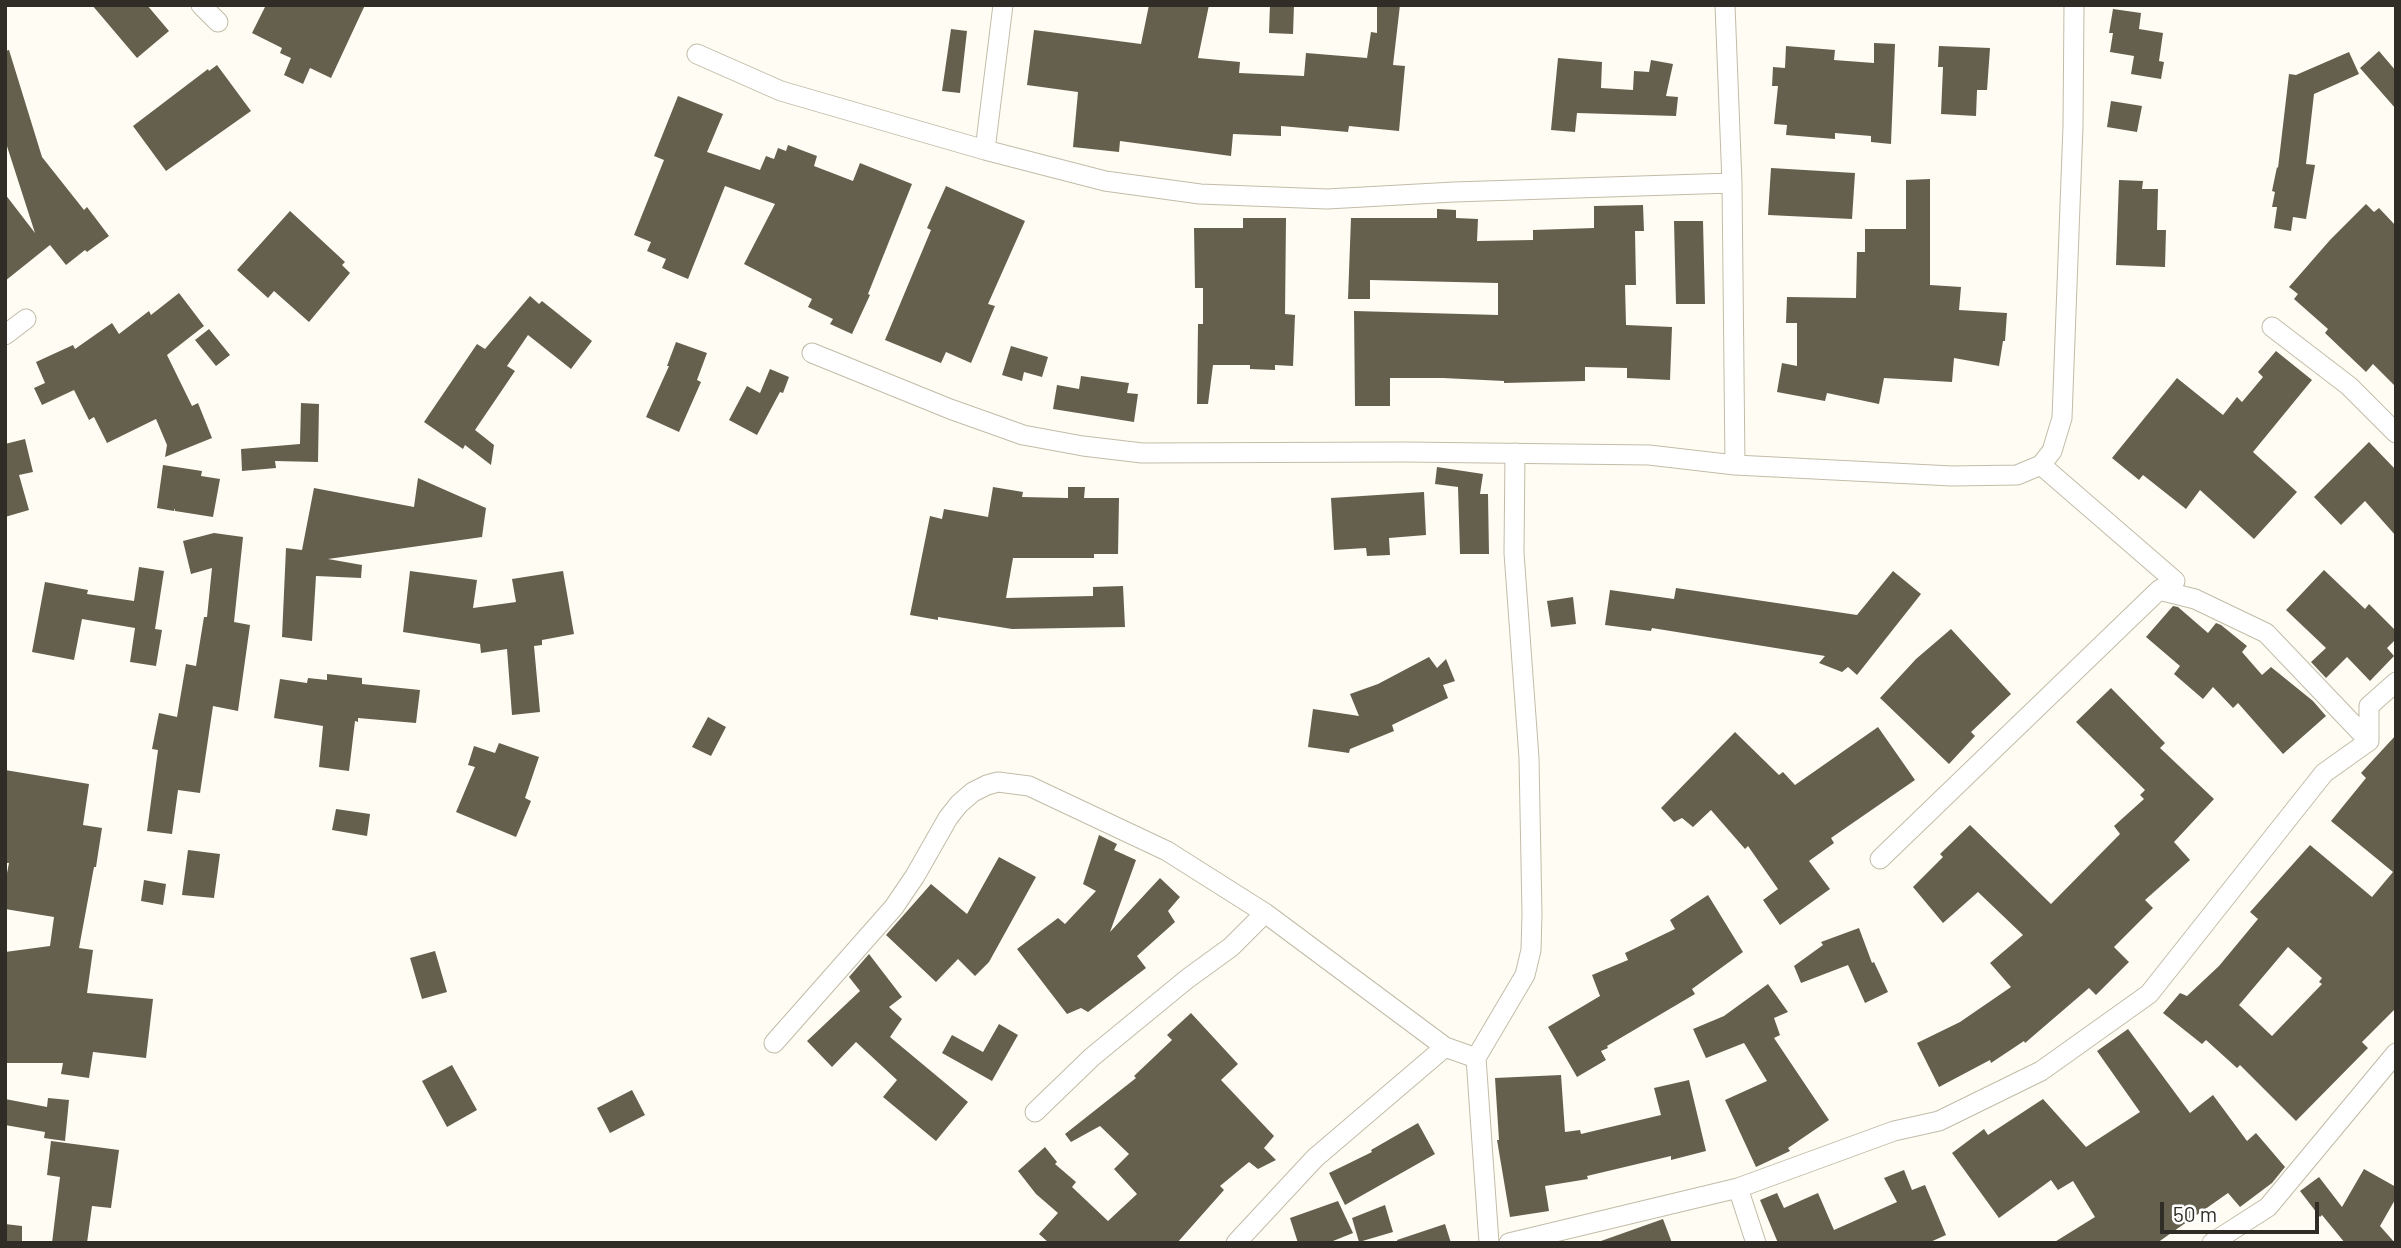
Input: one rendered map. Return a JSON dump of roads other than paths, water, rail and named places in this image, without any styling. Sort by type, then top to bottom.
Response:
[{"type":"street","points":[[201,5],[218,22]]},
{"type":"street","points":[[985,150],[1003,5]]},
{"type":"street","points":[[1725,5],[1732,183],[1735,465]]},
{"type":"street","points":[[812,352],[1011,431],[1083,446],[1142,453],[1649,455],[1735,465],[1952,476],[2017,475],[2041,465],[2052,452],[2062,418],[2073,125],[2074,5]]},
{"type":"street","points":[[697,54],[781,91],[985,150],[1105,181],[1200,194],[1327,199],[1732,183]]},
{"type":"street","points":[[5,335],[26,319]]},
{"type":"street","points":[[2272,327],[2349,386],[2396,433]]},
{"type":"street","points":[[1489,1243],[1476,1058],[1525,975],[1531,950],[1529,758],[1514,553],[1515,453]]},
{"type":"street","points":[[1880,859],[2159,590],[2175,581],[2041,465]]},
{"type":"street","points":[[2159,590],[2195,599],[2266,633],[2369,741]]},
{"type":"street","points":[[2369,741],[2369,706],[2396,682]]},
{"type":"street","points":[[1508,1243],[1738,1188],[1894,1131],[1939,1121],[2041,1071],[2149,993],[2324,773],[2369,741]]},
{"type":"street","points":[[774,1043],[894,907],[959,804],[973,792],[998,782],[1029,786],[1140,837],[1265,913],[1445,1047],[1476,1058]]},
{"type":"street","points":[[1035,1112],[1092,1057],[1187,979],[1231,947],[1265,913]]},
{"type":"street","points":[[1236,1243],[1315,1158],[1445,1047]]},
{"type":"street","points":[[2212,1243],[2268,1208],[2396,1054]]},
{"type":"street","points":[[1738,1188],[1756,1243]]}]
